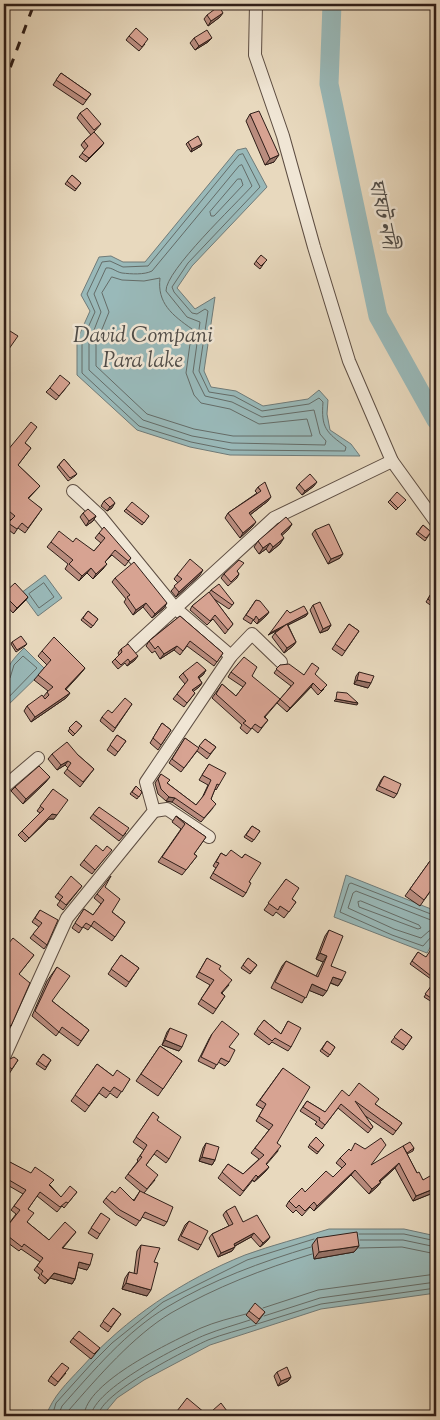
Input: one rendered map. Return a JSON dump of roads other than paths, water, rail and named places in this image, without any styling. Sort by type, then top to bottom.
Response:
[{"type":"street","points":[[256,4],[255,55],[283,136],[349,361],[392,460],[436,522]]},
{"type":"street","points":[[133,647],[274,518],[392,460]]},
{"type":"street","points":[[73,491],[100,516],[176,608],[231,656]]},
{"type":"street","points":[[154,811],[146,782],[231,656],[252,634],[281,662]]},
{"type":"street","points":[[4,787],[38,758]]},
{"type":"street","points":[[4,1058],[67,918],[154,811],[167,810],[209,837]]},
{"type":"water","name":"David Compani Para lake","points":[[246,148],[267,187],[192,266],[177,288],[195,309],[215,297],[204,371],[211,387],[236,391],[263,406],[308,399],[319,390],[328,400],[327,414],[330,430],[351,444],[360,456],[230,455],[190,447],[137,430],[77,375],[77,340],[90,311],[81,295],[99,257],[111,256],[123,262],[145,262],[237,150]]},
{"type":"water","points":[[45,575],[62,598],[38,616],[21,593]]},
{"type":"water","points":[[24,648],[45,669],[4,709],[5,676],[11,663]]},
{"type":"water","points":[[346,875],[436,911],[436,937],[427,953],[334,917]]},
{"type":"water","points":[[329,1229],[404,1229],[436,1236],[436,1293],[321,1309],[210,1345],[144,1380],[117,1398],[102,1416],[46,1416],[52,1402],[61,1390],[98,1350],[136,1317],[157,1302],[200,1276],[245,1255]]},
{"type":"waterway","name":"ঘাঘট নদী","points":[[332,4],[329,84],[378,316],[436,420]]},
{"type":"railway","points":[[4,84],[34,4]]}]
